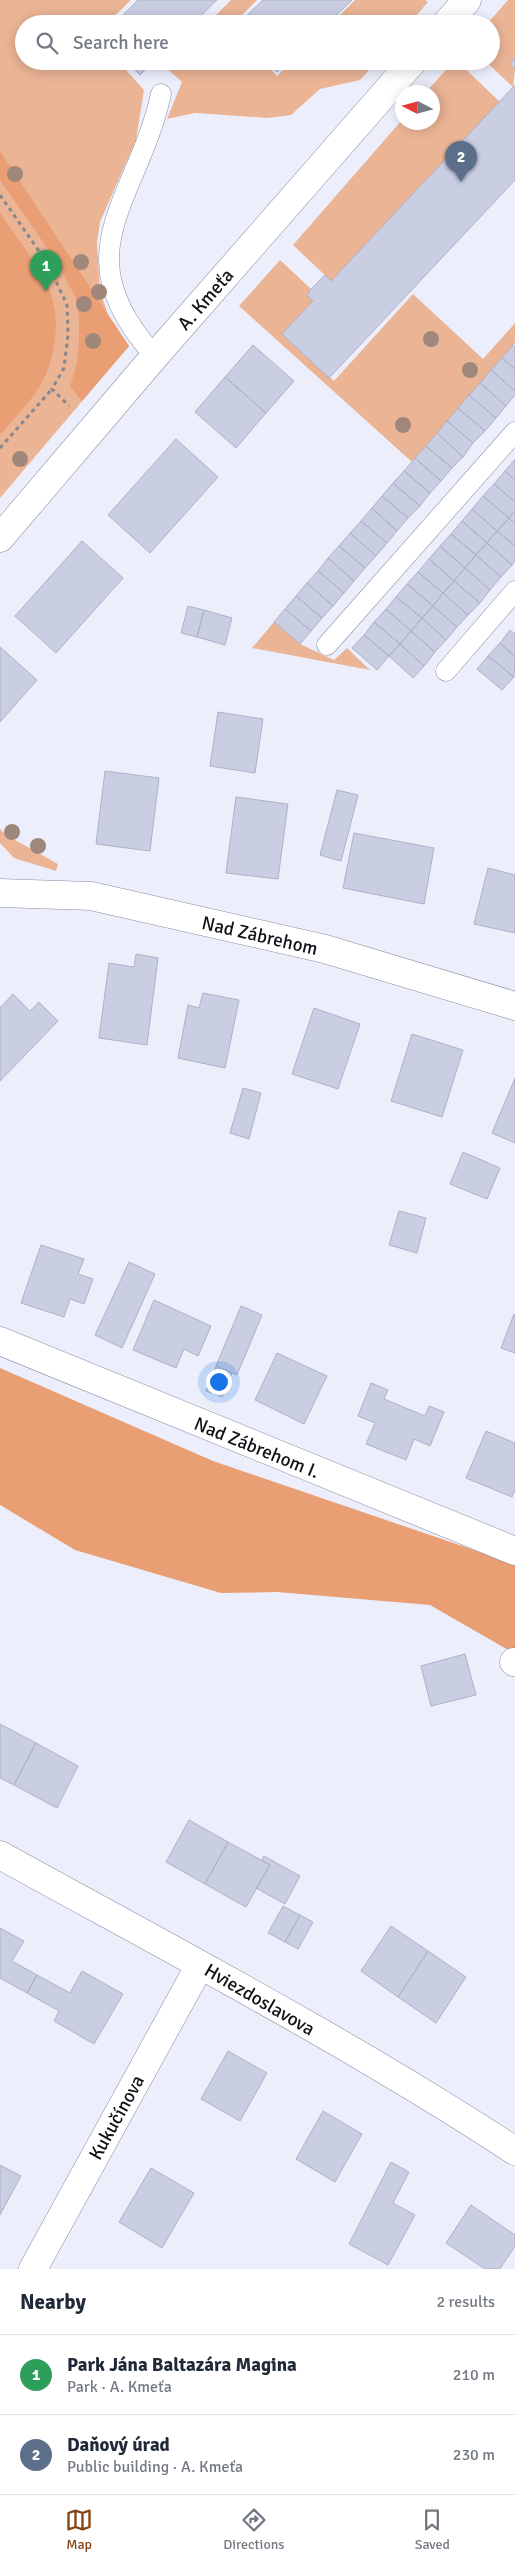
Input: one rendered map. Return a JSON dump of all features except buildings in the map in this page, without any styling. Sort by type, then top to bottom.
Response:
[{"type":"street","points":[[454,15],[467,0]]},
{"type":"street","name":"A. Kmeťa","points":[[0,538],[155,356],[405,70]]},
{"type":"street","name":"Nad Zábrehom","points":[[0,893],[91,896],[325,950],[515,1006]]},
{"type":"street","name":"Nad Zábrehom I.","points":[[0,1341],[515,1551]]},
{"type":"street","name":"Hviezdoslavova","points":[[0,1855],[200,1965],[460,2114],[515,2150]]},
{"type":"street","name":"Kukučínova","points":[[33,2269],[200,1965]]},
{"type":"lane","points":[[155,356],[137,337],[116,298],[109,274],[109,243],[117,212],[156,116],[161,94]]},
{"type":"lane","points":[[327,645],[515,432]]},
{"type":"lane","points":[[446,671],[515,591]]},
{"type":"path","points":[[0,195],[48,264],[67,305],[68,335],[64,368],[52,389],[0,448]]},
{"type":"path","points":[[52,389],[64,400]]},
{"type":"shaded area","points":[[0,0],[131,0],[115,15],[15,15],[15,70],[126,70],[144,90],[136,140],[100,222],[97,243],[100,290],[108,315],[129,346],[0,498]]},
{"type":"shaded area","points":[[231,0],[257,0],[242,15],[216,15]]},
{"type":"shaded area","points":[[355,0],[425,0],[428,2],[417,15],[340,15]]},
{"type":"shaded area","points":[[508,0],[515,0],[515,58],[510,64],[515,69],[513,87],[495,70],[500,70],[500,15],[495,15]]},
{"type":"shaded area","points":[[168,70],[271,70],[277,76],[283,70],[369,70],[360,80],[320,89],[291,115],[267,118],[195,113],[167,119],[182,82]]},
{"type":"shaded area","points":[[446,70],[466,70],[500,102],[331,281],[293,245],[395,128],[395,130],[440,130],[440,85],[432,85]]},
{"type":"shaded area","points":[[0,151],[129,346],[82,401],[70,387],[77,363],[79,339],[79,317],[76,298],[55,259],[0,180]]},
{"type":"shaded area","points":[[0,213],[37,267],[49,289],[56,319],[56,330],[50,364],[41,384],[27,404],[0,435]]},
{"type":"shaded area","points":[[280,260],[311,289],[307,295],[313,301],[282,334],[334,381],[413,294],[483,359],[515,323],[515,343],[412,462],[239,306]]},
{"type":"shaded area","points":[[274,622],[300,644],[334,660],[347,648],[370,670],[252,648]]},
{"type":"shaded area","points":[[0,829],[6,835],[58,864],[56,871],[14,858],[0,843]]},
{"type":"shaded area","points":[[0,1368],[213,1461],[515,1564],[515,1654],[430,1605],[277,1592],[221,1593],[75,1550],[0,1505]]},
{"type":"place","name":"Daňový úrad","points":[[461,182]]},
{"type":"place","name":"Park Jána Baltazára Magina","points":[[46,291]]}]
